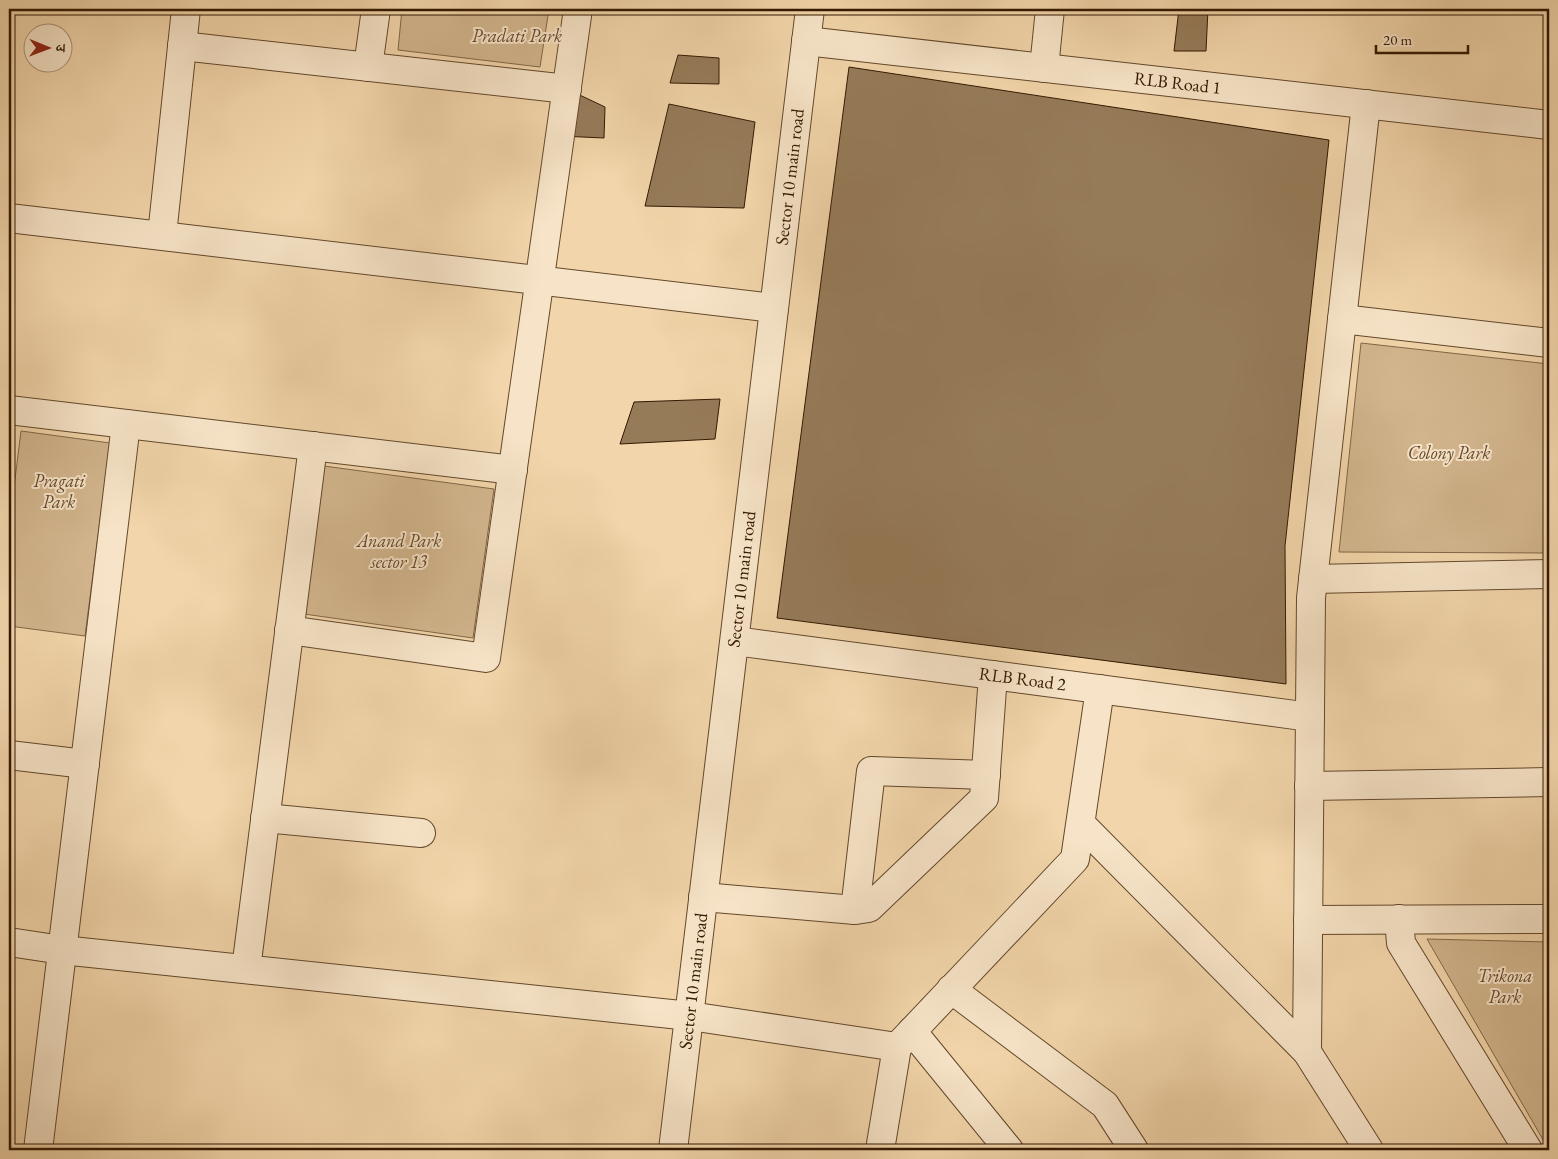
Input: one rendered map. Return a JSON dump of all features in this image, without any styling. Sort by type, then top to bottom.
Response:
[{"type":"street","points":[[162,235],[186,9]]},
{"type":"street","points":[[368,67],[376,9]]},
{"type":"street","points":[[289,630],[486,658],[578,9]]},
{"type":"street","name":"Sector 10 main road","points":[[673,1150],[810,9]]},
{"type":"street","points":[[1044,68],[1050,9]]},
{"type":"street","name":"RLB Road 1","points":[[806,41],[1549,125]]},
{"type":"street","points":[[182,46],[567,89]]},
{"type":"street","points":[[1307,1052],[1313,579],[1366,104]]},
{"type":"street","points":[[9,218],[774,308]]},
{"type":"street","points":[[1342,319],[1549,343]]},
{"type":"street","points":[[9,410],[513,470]]},
{"type":"street","points":[[38,1150],[126,424]]},
{"type":"street","points":[[246,969],[313,446]]},
{"type":"street","points":[[1313,579],[1549,574]]},
{"type":"street","name":"RLB Road 2","points":[[735,641],[1310,717]]},
{"type":"street","points":[[703,897],[855,910],[869,908],[984,798],[993,675]]},
{"type":"street","points":[[880,1150],[904,1039],[1075,860],[1100,689]]},
{"type":"street","points":[[9,755],[85,764]]},
{"type":"street","points":[[855,910],[871,771],[986,775]]},
{"type":"street","points":[[1309,786],[1549,782]]},
{"type":"street","points":[[265,818],[421,833]]},
{"type":"street","points":[[1081,824],[1307,1052],[1369,1150]]},
{"type":"street","points":[[1308,920],[1549,919]]},
{"type":"street","points":[[1400,920],[1401,944],[1528,1150]]},
{"type":"street","points":[[9,942],[62,950],[904,1039],[1009,1150]]},
{"type":"street","points":[[951,990],[1104,1105],[1134,1150]]},
{"type":"green space","name":"Pradati Park","points":[[402,9],[549,9],[540,67],[398,50]]},
{"type":"green space","name":"Colony Park","points":[[1361,343],[1549,364],[1549,553],[1339,552]]},
{"type":"green space","name":"Pragati Park","points":[[21,431],[110,443],[85,636],[9,626],[9,527]]},
{"type":"green space","name":"Anand Park sector 13","points":[[324,466],[494,489],[473,638],[304,614]]},
{"type":"green space","name":"Trikona Park","points":[[1427,939],[1549,942],[1549,1150]]},
{"type":"building","points":[[1179,9],[1208,9],[1206,51],[1174,51]]},
{"type":"building","points":[[678,55],[719,58],[719,84],[670,83]]},
{"type":"building","points":[[849,67],[1329,140],[1285,546],[1286,684],[777,618]]},
{"type":"building","points":[[567,89],[605,107],[604,138],[560,136]]},
{"type":"building","points":[[669,104],[755,122],[744,208],[645,206]]},
{"type":"building","points":[[720,399],[715,439],[620,444],[634,402]]}]
